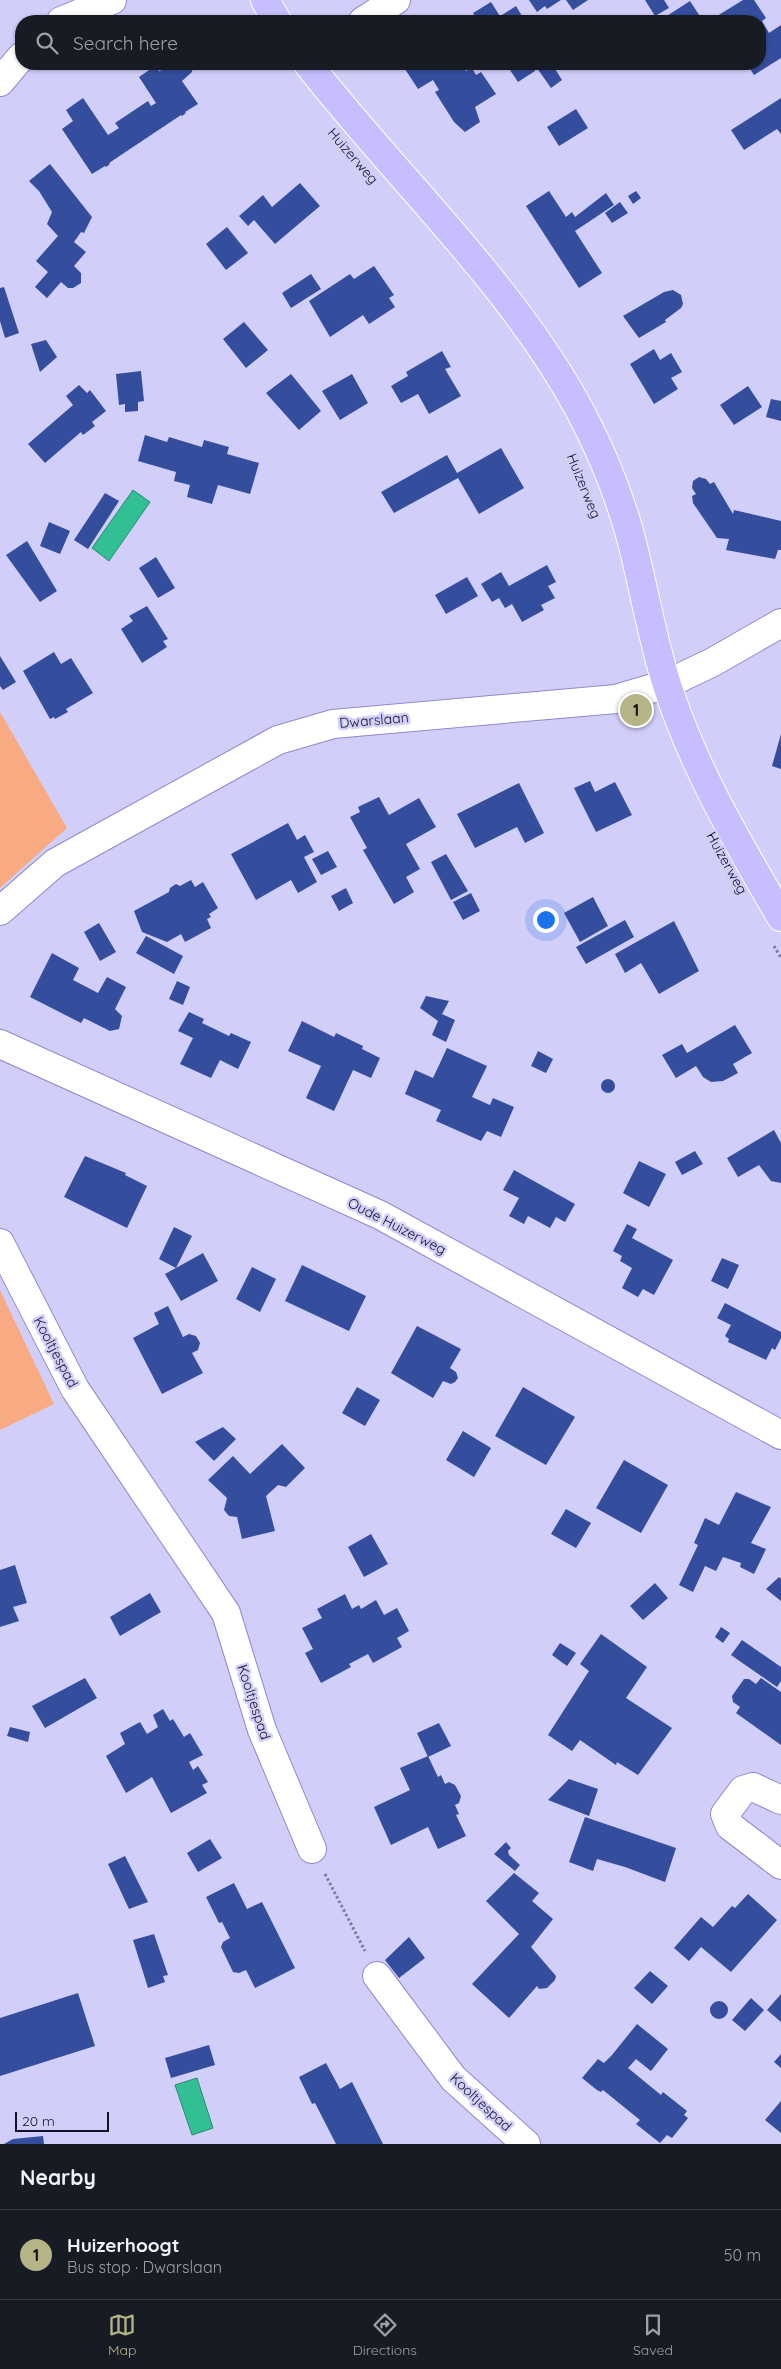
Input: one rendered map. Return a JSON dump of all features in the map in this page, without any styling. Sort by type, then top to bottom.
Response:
[{"type":"main road","points":[[265,0],[274,15]]},
{"type":"main road","name":"Huizerweg","points":[[313,70],[507,303],[544,353],[578,407],[609,473],[628,529],[667,684],[687,741],[722,816],[781,916]]},
{"type":"street","points":[[76,15],[112,0]]},
{"type":"street","points":[[372,15],[396,0]]},
{"type":"street","points":[[0,82],[15,64]]},
{"type":"street","name":"Dwarslaan","points":[[0,911],[55,863],[278,740],[332,724],[616,699],[667,684],[712,662],[781,623]]},
{"type":"street","name":"Oude Huizerweg","points":[[0,1044],[380,1215],[781,1435]]},
{"type":"street","name":"Kooltjespad","points":[[0,1244],[75,1389],[226,1613],[262,1730],[312,1849]]},
{"type":"street","points":[[781,1800],[752,1787],[743,1790],[725,1814],[730,1826],[781,1865]]},
{"type":"street","name":"Kooltjespad","points":[[377,1976],[453,2078],[526,2144]]},
{"type":"path","points":[[772,942],[781,958]]},
{"type":"path","points":[[312,1849],[377,1976]]},
{"type":"shaded area","points":[[133,490],[150,502],[109,561],[92,548]]},
{"type":"shaded area","points":[[0,712],[67,828],[0,888]]},
{"type":"shaded area","points":[[0,1290],[54,1404],[0,1430]]},
{"type":"shaded area","points":[[197,2078],[213,2128],[192,2135],[175,2085]]},
{"type":"building","points":[[529,0],[561,0],[547,9],[545,6],[537,12]]},
{"type":"building","points":[[566,0],[588,0],[573,10]]},
{"type":"building","points":[[645,0],[664,0],[669,8],[654,15]]},
{"type":"building","points":[[743,0],[754,0],[764,15],[719,15]]},
{"type":"building","points":[[690,1],[699,15],[668,15]]},
{"type":"building","points":[[491,2],[499,15],[474,15],[473,13]]},
{"type":"building","points":[[516,6],[521,15],[502,15]]},
{"type":"building","points":[[781,25],[781,58],[766,67],[766,28],[769,33]]},
{"type":"building","points":[[149,70],[192,70],[182,81],[198,104],[109,163],[106,167],[92,174],[62,129],[73,121],[66,110],[83,98],[108,135],[119,128],[115,123],[148,101],[151,106],[156,103],[139,77]]},
{"type":"building","points":[[406,70],[473,70],[476,75],[481,72],[496,94],[475,107],[480,122],[465,132],[454,122],[435,92],[439,90],[433,80],[418,89]]},
{"type":"building","points":[[510,70],[535,71],[518,82]]},
{"type":"building","points":[[538,70],[556,70],[562,80],[551,88]]},
{"type":"building","points":[[751,70],[762,70],[754,75]]},
{"type":"building","points":[[781,98],[781,134],[777,129],[744,150],[731,130]]},
{"type":"building","points":[[576,109],[588,128],[559,146],[547,127]]},
{"type":"building","points":[[50,164],[92,217],[84,233],[81,232],[74,242],[86,252],[74,266],[81,273],[81,283],[73,288],[68,288],[61,282],[47,298],[35,287],[48,272],[36,261],[58,236],[47,224],[52,212],[39,191],[29,181]]},
{"type":"building","points":[[300,183],[320,206],[275,244],[254,220],[248,226],[239,216],[263,195],[272,207]]},
{"type":"building","points":[[549,191],[566,217],[572,212],[575,217],[606,193],[614,205],[575,231],[602,273],[579,288],[526,206]]},
{"type":"building","points":[[636,191],[641,198],[633,204],[628,196]]},
{"type":"building","points":[[620,202],[628,213],[612,223],[605,213]]},
{"type":"building","points":[[227,227],[248,253],[226,270],[206,244]]},
{"type":"building","points":[[374,266],[394,295],[389,298],[395,307],[369,324],[363,315],[330,337],[309,301],[350,274],[354,279]]},
{"type":"building","points":[[311,274],[321,289],[291,308],[282,293]]},
{"type":"building","points":[[4,287],[19,333],[5,338],[0,321],[0,288]]},
{"type":"building","points":[[673,290],[681,295],[683,304],[681,308],[665,320],[666,322],[639,338],[623,316],[664,292]]},
{"type":"building","points":[[244,322],[268,350],[246,368],[223,339]]},
{"type":"building","points":[[46,340],[57,357],[40,372],[31,344]]},
{"type":"building","points":[[654,349],[660,360],[671,353],[682,372],[671,378],[678,389],[654,404],[630,364]]},
{"type":"building","points":[[442,351],[451,367],[445,369],[461,396],[429,414],[418,394],[401,403],[391,386],[408,376],[406,372]]},
{"type":"building","points":[[141,371],[144,401],[138,402],[138,411],[125,412],[125,404],[119,405],[116,374]]},
{"type":"building","points":[[291,374],[321,411],[299,430],[266,393]]},
{"type":"building","points":[[352,374],[368,403],[340,420],[322,391]]},
{"type":"building","points":[[79,385],[87,393],[90,390],[106,411],[92,422],[95,426],[83,435],[81,432],[45,463],[28,444],[73,405],[66,396]]},
{"type":"building","points":[[748,386],[762,407],[734,425],[720,405]]},
{"type":"building","points":[[771,399],[781,401],[781,421],[766,417]]},
{"type":"building","points":[[145,435],[167,442],[169,437],[202,447],[204,440],[229,447],[227,454],[259,463],[250,494],[218,485],[212,504],[187,497],[190,485],[174,481],[176,472],[138,461]]},
{"type":"building","points":[[501,448],[524,488],[479,514],[458,478],[394,513],[381,492],[447,455],[457,473]]},
{"type":"building","points":[[699,477],[706,479],[710,484],[714,482],[733,514],[734,510],[781,521],[781,550],[778,550],[775,559],[726,550],[729,539],[717,538],[693,503],[692,496],[696,494],[692,488],[693,481]]},
{"type":"building","points":[[105,493],[119,501],[88,549],[74,540]]},
{"type":"building","points":[[49,522],[70,531],[60,554],[40,546]]},
{"type":"building","points":[[27,541],[57,591],[40,602],[6,555]]},
{"type":"building","points":[[156,557],[175,588],[158,598],[139,568]]},
{"type":"building","points":[[547,565],[556,582],[548,586],[555,598],[541,605],[544,610],[522,622],[512,604],[505,608],[499,598],[492,602],[481,584],[501,572],[509,586]]},
{"type":"building","points":[[467,577],[478,596],[446,614],[435,595]]},
{"type":"building","points":[[147,606],[168,639],[163,641],[167,647],[142,663],[121,629],[133,621],[129,616]]},
{"type":"building","points":[[54,652],[61,664],[71,658],[93,693],[66,709],[68,712],[55,719],[54,717],[50,719],[23,671]]},
{"type":"building","points":[[0,656],[16,682],[3,690],[0,686]]},
{"type":"building","points":[[781,734],[781,769],[772,766]]},
{"type":"building","points":[[590,781],[595,792],[615,782],[632,815],[596,832],[574,788]]},
{"type":"building","points":[[519,783],[544,833],[525,843],[517,827],[475,848],[457,814]]},
{"type":"building","points":[[379,797],[389,815],[419,798],[436,827],[406,844],[420,869],[406,877],[414,892],[394,904],[363,850],[367,848],[350,817],[360,812],[358,807]]},
{"type":"building","points":[[288,823],[297,840],[305,835],[314,852],[304,857],[317,882],[298,893],[291,880],[256,900],[231,854]]},
{"type":"building","points":[[328,851],[337,867],[321,875],[312,859]]},
{"type":"building","points":[[446,854],[468,891],[451,900],[431,862]]},
{"type":"building","points":[[191,880],[195,887],[203,882],[218,908],[209,914],[211,917],[207,919],[211,928],[185,942],[181,934],[167,942],[142,932],[134,911],[169,892],[170,888],[176,884],[180,886]]},
{"type":"building","points":[[346,888],[353,903],[339,911],[331,896]]},
{"type":"building","points":[[471,893],[480,911],[463,920],[453,902]]},
{"type":"building","points":[[593,897],[608,926],[580,942],[564,913]]},
{"type":"building","points":[[625,920],[634,937],[586,964],[576,947]]},
{"type":"building","points":[[674,921],[699,971],[659,994],[641,963],[625,973],[615,954]]},
{"type":"building","points":[[99,923],[116,952],[100,961],[84,932]]},
{"type":"building","points":[[146,936],[183,956],[174,974],[136,953]]},
{"type":"building","points":[[52,953],[79,968],[73,980],[98,993],[107,977],[126,987],[115,1009],[122,1016],[119,1029],[110,1031],[84,1018],[81,1023],[30,997]]},
{"type":"building","points":[[177,981],[190,987],[183,1005],[169,999]]},
{"type":"building","points":[[426,996],[449,1001],[442,1014],[455,1020],[446,1042],[432,1035],[438,1021],[420,1008]]},
{"type":"building","points":[[189,1012],[204,1019],[202,1023],[229,1036],[231,1033],[251,1042],[238,1069],[220,1060],[211,1078],[180,1064],[193,1038],[178,1031]]},
{"type":"building","points":[[302,1021],[334,1037],[336,1033],[363,1046],[362,1049],[380,1058],[371,1078],[353,1070],[334,1111],[306,1098],[321,1066],[288,1051]]},
{"type":"building","points":[[735,1025],[752,1053],[733,1064],[738,1073],[723,1081],[711,1082],[703,1077],[696,1066],[676,1078],[662,1055],[682,1044],[687,1053]]},
{"type":"building","points":[[447,1048],[487,1066],[472,1097],[490,1105],[493,1098],[514,1107],[501,1137],[487,1131],[481,1141],[436,1121],[441,1110],[405,1094],[415,1070],[433,1078]]},
{"type":"building","points":[[538,1051],[553,1059],[546,1073],[531,1066]]},
{"type":"building","points":[[605,1079],[611,1079],[615,1086],[611,1093],[605,1093],[601,1089],[601,1083]]},
{"type":"building","points":[[774,1130],[781,1143],[781,1183],[771,1181],[759,1165],[738,1177],[727,1158]]},
{"type":"building","points":[[695,1151],[703,1164],[682,1175],[675,1162]]},
{"type":"building","points":[[85,1156],[126,1173],[125,1175],[147,1186],[127,1228],[64,1197]]},
{"type":"building","points":[[639,1161],[666,1174],[649,1207],[623,1193]]},
{"type":"building","points":[[514,1170],[575,1204],[565,1222],[556,1217],[550,1228],[528,1216],[524,1224],[509,1216],[519,1198],[503,1190]]},
{"type":"building","points":[[627,1224],[637,1229],[632,1238],[673,1260],[654,1295],[643,1289],[638,1297],[622,1288],[632,1268],[620,1261],[622,1256],[613,1251]]},
{"type":"building","points":[[174,1227],[192,1236],[176,1268],[159,1259]]},
{"type":"building","points":[[203,1253],[218,1281],[181,1301],[165,1274]]},
{"type":"building","points":[[722,1258],[739,1265],[728,1289],[711,1281]]},
{"type":"building","points":[[302,1265],[366,1296],[349,1331],[285,1301]]},
{"type":"building","points":[[252,1267],[276,1279],[260,1312],[236,1299]]},
{"type":"building","points":[[725,1303],[781,1332],[781,1338],[775,1350],[772,1348],[766,1360],[728,1342],[729,1339],[725,1336],[731,1325],[717,1318]]},
{"type":"building","points":[[168,1306],[183,1337],[189,1334],[196,1336],[200,1343],[198,1350],[192,1353],[203,1373],[162,1394],[133,1338],[159,1324],[154,1313]]},
{"type":"building","points":[[417,1326],[461,1349],[450,1368],[456,1372],[458,1378],[451,1384],[443,1381],[433,1398],[391,1373]]},
{"type":"building","points":[[357,1387],[380,1400],[365,1426],[342,1413]]},
{"type":"building","points":[[523,1387],[575,1417],[546,1465],[495,1436]]},
{"type":"building","points":[[223,1427],[236,1439],[214,1461],[195,1442]]},
{"type":"building","points":[[463,1431],[491,1448],[474,1477],[446,1460]]},
{"type":"building","points":[[282,1444],[305,1468],[286,1487],[278,1485],[266,1496],[275,1531],[242,1539],[237,1517],[229,1516],[224,1510],[227,1498],[208,1480],[233,1456],[250,1474]]},
{"type":"building","points":[[624,1460],[668,1485],[641,1533],[596,1508]]},
{"type":"building","points":[[736,1492],[771,1507],[751,1543],[766,1549],[754,1574],[740,1567],[741,1563],[723,1557],[716,1571],[705,1566],[693,1592],[679,1585],[698,1545],[694,1543],[705,1518],[719,1525]]},
{"type":"building","points":[[566,1509],[591,1523],[576,1548],[551,1534]]},
{"type":"building","points":[[371,1534],[388,1564],[364,1577],[348,1547]]},
{"type":"building","points":[[15,1565],[27,1603],[13,1607],[19,1621],[0,1627],[0,1570]]},
{"type":"building","points":[[779,1577],[781,1579],[781,1601],[766,1589]]},
{"type":"building","points":[[655,1583],[668,1598],[643,1620],[630,1606]]},
{"type":"building","points":[[150,1593],[161,1612],[120,1636],[110,1617]]},
{"type":"building","points":[[345,1594],[352,1609],[359,1605],[361,1609],[376,1600],[384,1615],[397,1608],[409,1631],[397,1638],[402,1647],[373,1663],[368,1654],[349,1664],[351,1667],[321,1683],[305,1653],[313,1649],[302,1628],[322,1618],[317,1609]]},
{"type":"building","points":[[721,1627],[730,1633],[723,1643],[715,1637]]},
{"type":"building","points":[[601,1634],[647,1667],[626,1698],[672,1728],[638,1775],[617,1762],[616,1765],[580,1740],[572,1751],[548,1735],[589,1671],[580,1664]]},
{"type":"building","points":[[742,1640],[781,1667],[781,1681],[777,1687],[731,1655]]},
{"type":"building","points":[[560,1643],[576,1653],[567,1666],[552,1655]]},
{"type":"building","points":[[85,1678],[97,1698],[45,1728],[32,1706]]},
{"type":"building","points":[[761,1678],[781,1692],[781,1745],[736,1713],[740,1707],[733,1702],[732,1696],[744,1679],[749,1679],[756,1684]]},
{"type":"building","points":[[163,1709],[170,1721],[173,1719],[184,1737],[190,1733],[203,1755],[189,1762],[193,1770],[198,1766],[208,1782],[202,1785],[207,1793],[171,1813],[152,1777],[126,1793],[106,1756],[125,1744],[120,1733],[140,1722],[147,1734],[158,1727],[153,1715]]},
{"type":"building","points":[[439,1723],[451,1746],[428,1757],[417,1733]]},
{"type":"building","points":[[10,1727],[30,1732],[28,1742],[7,1736]]},
{"type":"building","points":[[428,1756],[438,1777],[441,1775],[445,1784],[449,1782],[455,1785],[461,1796],[459,1803],[455,1805],[459,1814],[456,1815],[466,1836],[438,1849],[428,1827],[391,1845],[374,1807],[410,1790],[400,1768]]},
{"type":"building","points":[[569,1779],[598,1789],[589,1816],[548,1800]]},
{"type":"building","points":[[585,1817],[676,1848],[665,1882],[597,1859],[593,1871],[569,1862]]},
{"type":"building","points":[[210,1839],[222,1858],[198,1872],[187,1853]]},
{"type":"building","points":[[506,1842],[511,1848],[508,1851],[509,1855],[520,1865],[515,1871],[494,1854]]},
{"type":"building","points":[[125,1856],[148,1902],[129,1909],[108,1864]]},
{"type":"building","points":[[514,1873],[539,1893],[532,1901],[553,1919],[531,1947],[556,1976],[555,1980],[547,1988],[539,1989],[537,1986],[509,2018],[472,1984],[519,1934],[486,1901]]},
{"type":"building","points":[[234,1883],[247,1909],[262,1902],[295,1968],[255,1988],[246,1970],[239,1973],[233,1972],[221,1947],[223,1942],[230,1938],[222,1922],[219,1923],[206,1897]]},
{"type":"building","points":[[748,1894],[777,1920],[731,1972],[701,1947],[689,1961],[674,1948],[701,1917],[713,1927],[732,1906],[735,1908]]},
{"type":"building","points":[[154,1934],[168,1975],[163,1976],[165,1982],[148,1988],[133,1940]]},
{"type":"building","points":[[409,1937],[425,1958],[399,1978],[385,1960]]},
{"type":"building","points":[[650,1971],[668,1986],[652,2004],[634,1988]]},
{"type":"building","points":[[78,1993],[95,2046],[0,2076],[0,2018]]},
{"type":"building","points":[[781,1994],[781,2022],[767,2010]]},
{"type":"building","points":[[751,1998],[764,2010],[745,2031],[732,2020]]},
{"type":"building","points":[[719,2001],[725,2004],[728,2010],[725,2016],[719,2019],[713,2016],[710,2010],[713,2004]]},
{"type":"building","points":[[637,2024],[668,2049],[651,2071],[636,2059],[628,2068],[661,2095],[663,2092],[687,2111],[684,2115],[688,2118],[672,2138],[667,2135],[660,2143],[636,2124],[640,2120],[603,2090],[601,2092],[597,2090],[582,2078],[598,2059],[604,2063]]},
{"type":"building","points":[[209,2045],[215,2065],[171,2078],[165,2058]]},
{"type":"building","points":[[781,2054],[781,2068],[774,2062]]},
{"type":"building","points":[[326,2063],[340,2089],[352,2082],[383,2144],[336,2144],[315,2103],[312,2104],[299,2077]]},
{"type":"building","points":[[781,2101],[781,2133],[765,2120]]},
{"type":"building","points":[[43,2136],[44,2144],[4,2144],[13,2139]]},
{"type":"place","name":"Huizerhoogt","points":[[636,710]]}]
